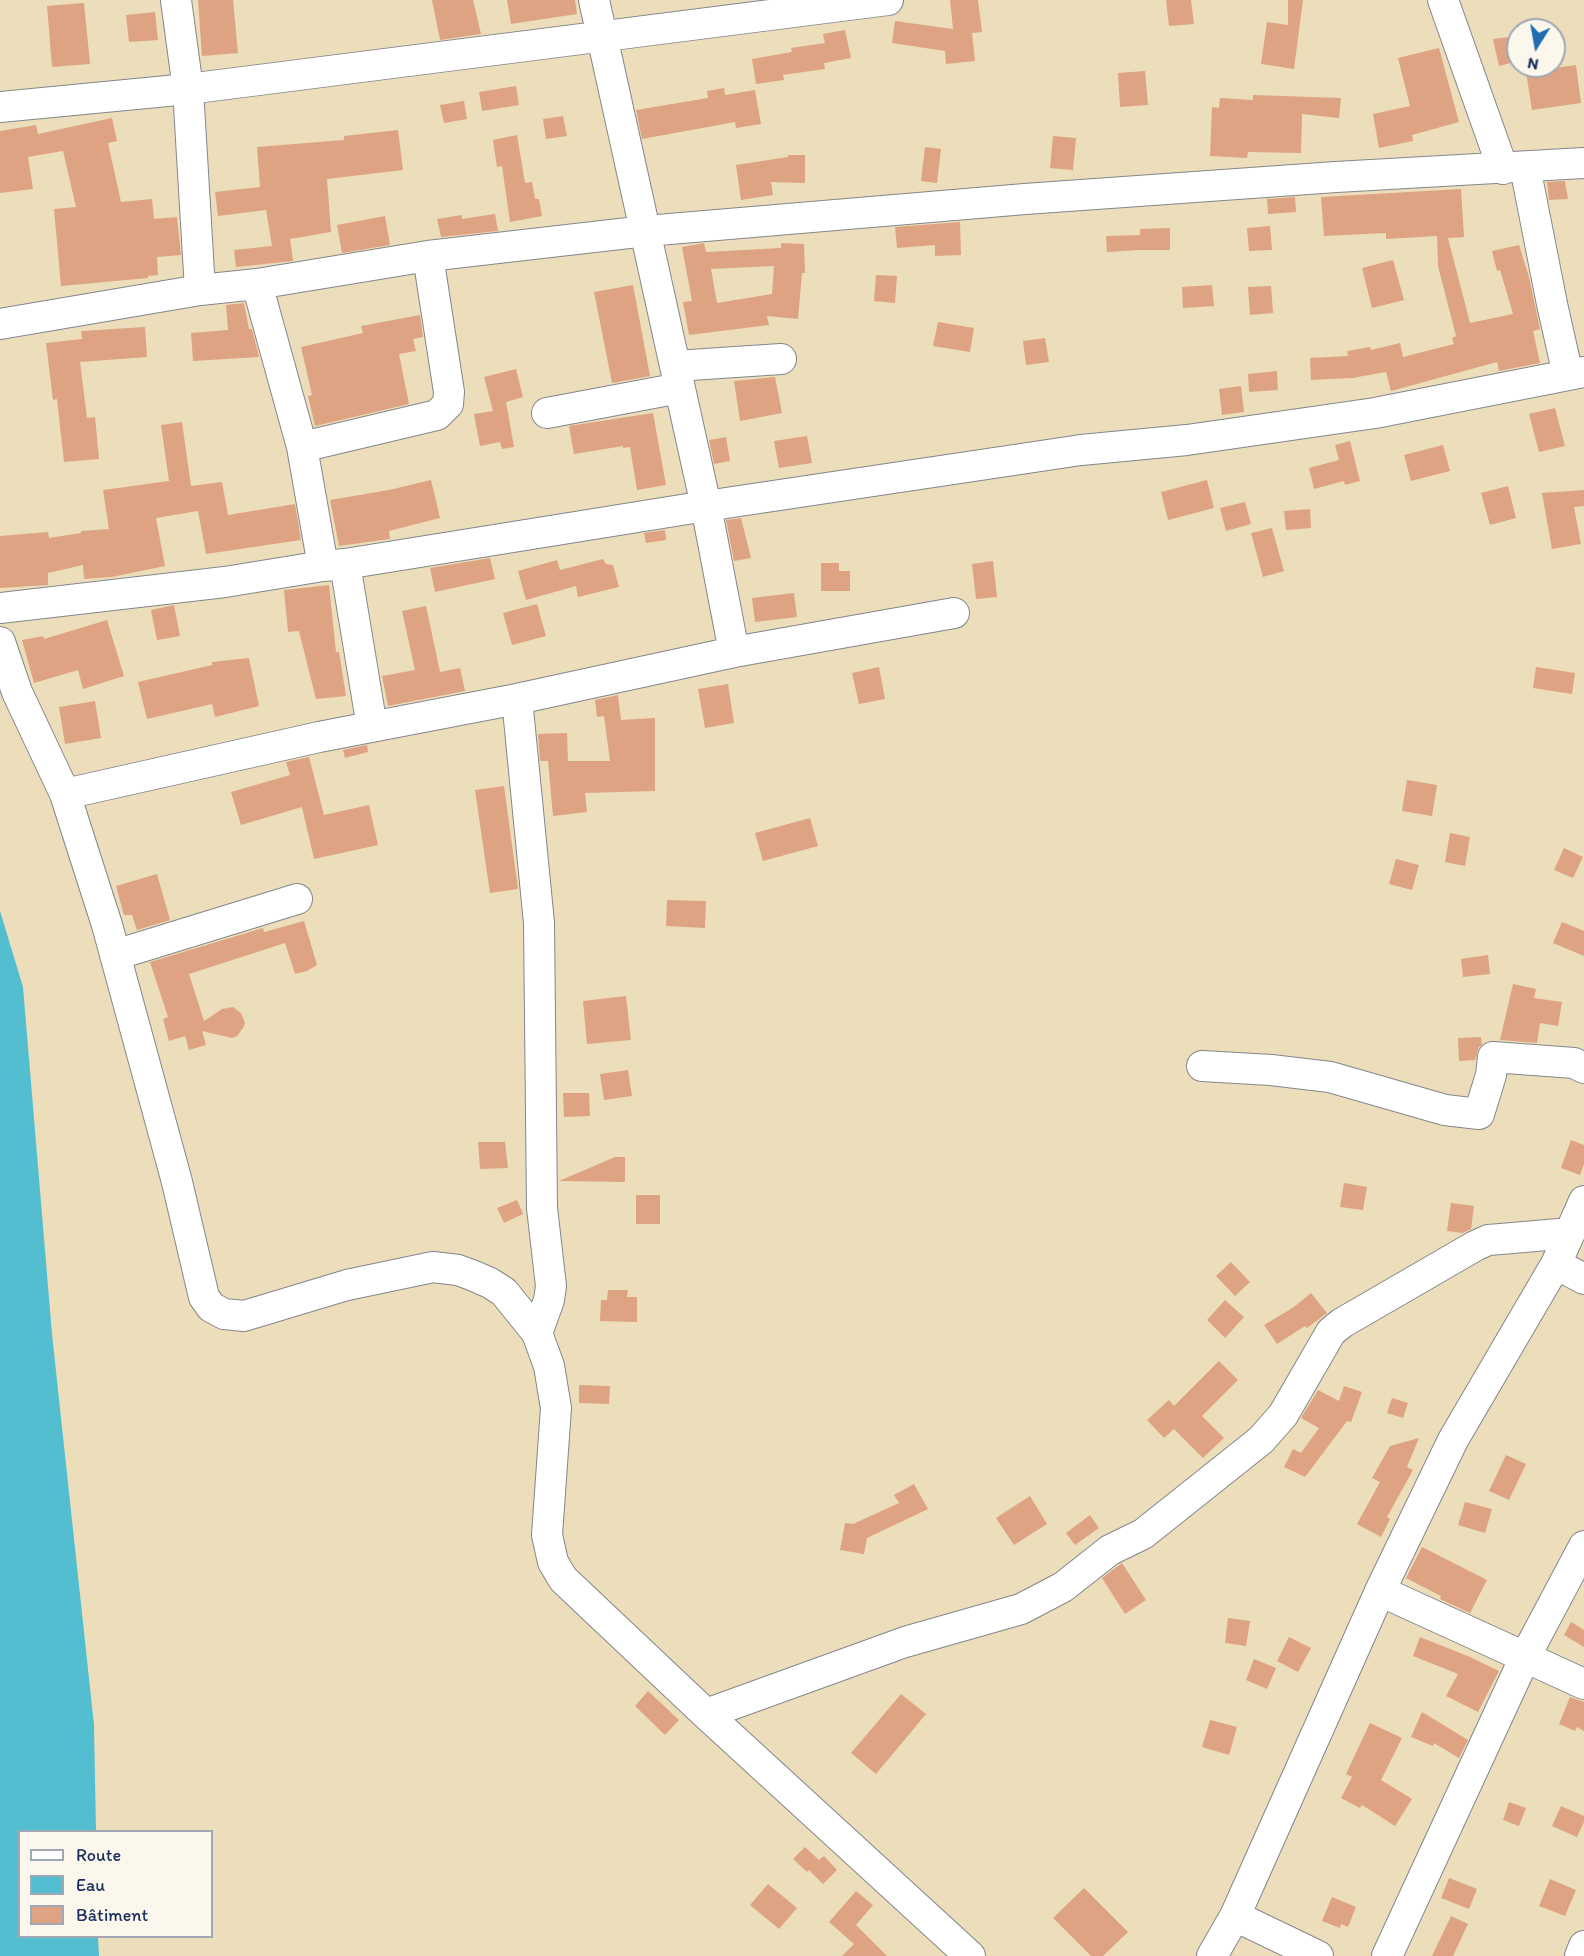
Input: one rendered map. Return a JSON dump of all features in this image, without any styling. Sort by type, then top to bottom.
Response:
[{"type":"street","points":[[176,0],[188,88],[200,290]]},
{"type":"street","points":[[594,0],[706,506],[734,652]]},
{"type":"street","points":[[0,107],[188,88],[888,0]]},
{"type":"street","points":[[0,608],[225,582],[706,506],[1081,450],[1198,438],[1342,418],[1467,396],[1576,373],[1552,304],[1514,168],[1443,0]]},
{"type":"street","points":[[0,324],[200,290],[257,284],[428,256],[646,231],[1036,198],[1336,177],[1584,163]]},
{"type":"street","points":[[302,447],[437,415],[448,404],[449,392],[428,256]]},
{"type":"street","points":[[257,284],[334,565],[372,727]]},
{"type":"street","points":[[547,413],[677,377],[781,359]]},
{"type":"street","points":[[65,794],[319,737],[518,699],[734,652],[954,613]]},
{"type":"street","points":[[0,642],[17,692],[65,794],[115,955],[177,1182],[204,1297],[212,1307],[224,1314],[244,1316],[347,1285],[433,1267],[458,1270],[490,1283],[504,1292],[537,1333],[549,1366],[556,1408],[547,1535],[553,1562],[563,1579],[706,1714],[970,1956]]},
{"type":"street","points":[[518,699],[539,923],[542,1208],[551,1286],[549,1300],[537,1333]]},
{"type":"street","points":[[115,955],[297,899]]},
{"type":"street","points":[[1202,1066],[1271,1070],[1330,1077],[1445,1110],[1479,1114],[1491,1075],[1493,1057],[1574,1063],[1584,1068]]},
{"type":"street","points":[[1212,1956],[1235,1916],[1380,1591],[1453,1440],[1556,1264],[1584,1201]]},
{"type":"street","points":[[706,1714],[904,1642],[1021,1609],[1063,1587],[1110,1550],[1143,1534],[1261,1440],[1283,1415],[1331,1332],[1342,1323],[1488,1240],[1570,1233]]},
{"type":"street","points":[[1556,1264],[1584,1279]]},
{"type":"street","points":[[1387,1956],[1525,1657],[1584,1546]]},
{"type":"street","points":[[1380,1591],[1584,1684]]},
{"type":"street","points":[[1235,1916],[1318,1956]]},
{"type":"street","points":[[1580,1956],[1584,1946]]},
{"type":"water","points":[[0,911],[23,987],[52,1334],[94,1725],[96,1830],[18,1830],[18,1938],[98,1938],[99,1956],[0,1956]]},
{"type":"building","points":[[198,0],[233,0],[238,53],[202,56]]},
{"type":"building","points":[[432,0],[473,0],[481,34],[440,40]]},
{"type":"building","points":[[507,0],[575,0],[577,14],[511,24]]},
{"type":"building","points":[[950,0],[978,0],[982,32],[972,33],[975,61],[946,64],[945,51],[892,43],[895,21],[953,29]]},
{"type":"building","points":[[1166,0],[1191,0],[1194,24],[1169,26]]},
{"type":"building","points":[[1288,0],[1303,0],[1294,69],[1261,64],[1267,22],[1288,25]]},
{"type":"building","points":[[84,3],[90,64],[52,67],[47,6]]},
{"type":"building","points":[[155,12],[158,40],[129,42],[126,15]]},
{"type":"building","points":[[845,30],[851,58],[824,63],[825,69],[783,75],[784,80],[756,84],[752,59],[792,52],[791,48],[825,43],[823,34]]},
{"type":"building","points":[[1506,37],[1506,64],[1499,66],[1493,39]]},
{"type":"building","points":[[1439,48],[1459,122],[1412,135],[1413,141],[1379,148],[1373,114],[1410,106],[1398,58]]},
{"type":"building","points":[[1576,65],[1581,103],[1532,110],[1527,78],[1566,78],[1566,66]]},
{"type":"building","points":[[1145,71],[1148,105],[1120,107],[1118,73]]},
{"type":"building","points":[[516,86],[519,105],[482,111],[479,92]]},
{"type":"building","points":[[724,88],[725,95],[755,90],[761,124],[736,128],[735,122],[642,139],[636,110],[708,98],[707,91]]},
{"type":"building","points":[[1253,95],[1341,98],[1339,118],[1302,114],[1301,153],[1248,152],[1247,158],[1210,156],[1212,107],[1219,108],[1220,98],[1253,100]]},
{"type":"building","points":[[464,101],[467,119],[444,123],[440,105]]},
{"type":"building","points":[[563,116],[567,136],[546,139],[543,119]]},
{"type":"building","points":[[112,118],[117,141],[108,143],[121,202],[152,199],[154,219],[177,217],[181,255],[157,257],[158,275],[148,276],[148,278],[61,286],[54,209],[76,207],[63,151],[28,157],[33,189],[0,193],[0,131],[36,125],[38,134]]},
{"type":"building","points":[[398,130],[403,170],[327,179],[331,232],[290,239],[293,261],[236,267],[234,250],[272,246],[266,210],[218,216],[215,192],[260,187],[257,147],[344,140],[344,136]]},
{"type":"building","points":[[517,135],[525,183],[532,182],[535,199],[539,199],[542,216],[510,222],[502,166],[497,167],[493,140]]},
{"type":"building","points":[[1053,136],[1076,138],[1073,170],[1050,168]]},
{"type":"building","points":[[925,147],[941,149],[937,183],[921,181]]},
{"type":"building","points":[[788,155],[805,155],[805,183],[771,182],[773,195],[741,200],[736,165],[788,157]]},
{"type":"building","points":[[1565,181],[1568,199],[1549,200],[1547,182]]},
{"type":"building","points":[[1461,189],[1464,237],[1448,238],[1470,323],[1513,314],[1492,251],[1519,245],[1529,277],[1540,329],[1533,331],[1540,363],[1499,371],[1497,362],[1391,391],[1386,372],[1352,378],[1311,380],[1310,358],[1348,356],[1347,351],[1370,347],[1371,350],[1400,343],[1403,357],[1454,344],[1452,338],[1456,336],[1438,266],[1437,236],[1386,239],[1386,233],[1324,236],[1321,197]]},
{"type":"building","points":[[1295,197],[1296,212],[1268,214],[1267,199]]},
{"type":"building","points":[[495,214],[498,231],[441,237],[437,219],[462,215],[462,219]]},
{"type":"building","points":[[385,216],[390,245],[342,253],[337,225]]},
{"type":"building","points":[[960,222],[961,255],[935,256],[935,245],[897,248],[895,227]]},
{"type":"building","points":[[1270,226],[1272,250],[1249,251],[1247,228]]},
{"type":"building","points":[[1170,228],[1170,250],[1107,252],[1106,236],[1140,235],[1140,229]]},
{"type":"building","points":[[704,243],[706,252],[781,248],[781,243],[804,244],[805,273],[802,273],[798,319],[767,316],[769,325],[689,335],[683,302],[692,301],[682,247]],"holes":[[[774,266],[772,294],[717,303],[711,269]]]},
{"type":"building","points":[[1393,260],[1404,300],[1372,308],[1362,268]]},
{"type":"building","points":[[876,275],[897,276],[895,303],[874,301]]},
{"type":"building","points":[[633,285],[650,376],[612,383],[594,292]]},
{"type":"building","points":[[1212,285],[1214,306],[1183,308],[1182,287]]},
{"type":"building","points":[[1271,286],[1273,313],[1250,315],[1248,287]]},
{"type":"building","points":[[244,303],[249,329],[252,329],[259,357],[193,361],[191,333],[228,330],[226,305]]},
{"type":"building","points":[[420,315],[423,337],[413,339],[416,351],[399,354],[409,404],[315,426],[308,396],[312,395],[301,347],[363,333],[361,326]]},
{"type":"building","points":[[938,322],[974,328],[970,352],[933,346]]},
{"type":"building","points":[[145,327],[147,357],[80,362],[87,418],[95,417],[99,459],[64,462],[57,399],[53,400],[46,343],[82,339],[81,331]]},
{"type":"building","points":[[1045,338],[1049,362],[1026,365],[1023,341]]},
{"type":"building","points":[[516,369],[523,397],[506,402],[514,447],[502,449],[500,442],[480,446],[474,414],[493,411],[484,377]]},
{"type":"building","points":[[1277,371],[1278,390],[1249,392],[1248,374]]},
{"type":"building","points":[[775,377],[782,413],[740,421],[734,381]]},
{"type":"building","points":[[1241,386],[1244,412],[1222,415],[1219,389]]},
{"type":"building","points":[[1555,408],[1565,446],[1539,452],[1529,414]]},
{"type":"building","points":[[653,413],[666,485],[637,490],[630,447],[623,448],[623,446],[574,454],[569,426]]},
{"type":"building","points":[[182,422],[191,486],[222,482],[228,515],[295,504],[301,540],[206,554],[198,511],[156,518],[165,566],[112,577],[84,579],[83,565],[48,573],[48,585],[0,588],[0,536],[48,532],[49,538],[81,533],[81,531],[109,529],[103,490],[169,481],[161,425]]},
{"type":"building","points":[[807,436],[812,463],[779,468],[774,441]]},
{"type":"building","points":[[726,437],[730,461],[714,464],[709,440]]},
{"type":"building","points":[[1350,441],[1360,481],[1345,485],[1344,481],[1314,489],[1309,468],[1339,460],[1335,445]]},
{"type":"building","points":[[1443,445],[1450,471],[1411,481],[1404,455]]},
{"type":"building","points":[[431,480],[440,518],[389,531],[390,539],[339,546],[330,500]]},
{"type":"building","points":[[1207,480],[1214,508],[1168,520],[1161,492]]},
{"type":"building","points":[[1508,486],[1516,518],[1490,525],[1481,493]]},
{"type":"building","points":[[1584,490],[1584,506],[1574,507],[1581,544],[1552,549],[1542,493]]},
{"type":"building","points":[[1245,502],[1251,524],[1226,531],[1220,508]]},
{"type":"building","points":[[1310,509],[1311,528],[1286,530],[1284,511]]},
{"type":"building","points":[[741,518],[751,558],[734,561],[726,520]]},
{"type":"building","points":[[1272,528],[1284,571],[1263,577],[1251,533]]},
{"type":"building","points":[[665,530],[666,540],[646,543],[644,533]]},
{"type":"building","points":[[490,558],[495,579],[435,592],[430,568]]},
{"type":"building","points":[[603,559],[606,564],[613,565],[619,587],[578,597],[576,586],[526,600],[518,571],[557,560],[560,570]]},
{"type":"building","points":[[993,561],[997,597],[976,599],[972,564]]},
{"type":"building","points":[[821,563],[839,563],[839,571],[850,571],[850,591],[821,591]]},
{"type":"building","points":[[329,585],[336,652],[339,652],[346,696],[316,699],[299,631],[288,632],[284,590]]},
{"type":"building","points":[[794,593],[797,617],[755,622],[752,598]]},
{"type":"building","points":[[537,604],[546,636],[512,645],[503,613]]},
{"type":"building","points":[[174,605],[180,636],[157,640],[151,610]]},
{"type":"building","points":[[426,606],[440,672],[460,668],[465,691],[388,706],[382,676],[415,670],[402,611]]},
{"type":"building","points":[[107,620],[124,676],[83,689],[78,670],[34,683],[22,640],[43,636],[44,639]]},
{"type":"building","points":[[249,658],[259,706],[215,717],[212,704],[147,719],[138,682],[212,665],[212,662]]},
{"type":"building","points":[[879,667],[885,699],[859,704],[852,673]]},
{"type":"building","points":[[1536,667],[1575,673],[1572,694],[1533,688]]},
{"type":"building","points":[[728,684],[734,723],[705,728],[698,689]]},
{"type":"building","points":[[618,695],[621,720],[655,718],[655,791],[585,793],[587,812],[553,816],[548,761],[540,761],[538,734],[567,733],[568,761],[610,761],[604,716],[597,717],[595,700]]},
{"type":"building","points":[[95,701],[101,738],[65,744],[59,707]]},
{"type":"building","points":[[367,745],[368,752],[345,758],[343,750]]},
{"type":"building","points":[[309,757],[324,815],[369,805],[378,845],[314,859],[302,807],[241,825],[231,792],[290,775],[286,762]]},
{"type":"building","points":[[1407,780],[1437,785],[1432,816],[1402,811]]},
{"type":"building","points":[[504,786],[518,889],[490,893],[475,790]]},
{"type":"building","points":[[810,818],[818,846],[763,861],[755,833]]},
{"type":"building","points":[[1450,833],[1470,837],[1465,866],[1445,862]]},
{"type":"building","points":[[1564,848],[1583,857],[1573,878],[1554,870]]},
{"type":"building","points":[[1396,859],[1419,865],[1412,890],[1389,884]]},
{"type":"building","points":[[157,874],[170,920],[137,930],[132,915],[124,915],[116,886]]},
{"type":"building","points":[[667,900],[706,901],[705,928],[666,926]]},
{"type":"building","points":[[304,921],[317,965],[295,974],[285,943],[189,974],[204,1021],[222,1009],[233,1007],[241,1013],[245,1023],[237,1036],[232,1038],[202,1031],[206,1045],[189,1050],[185,1036],[169,1041],[163,1019],[168,1017],[150,962],[263,928],[264,932]]},
{"type":"building","points":[[1562,922],[1584,931],[1584,956],[1553,943]]},
{"type":"building","points":[[1488,955],[1490,974],[1463,977],[1461,959]]},
{"type":"building","points":[[1513,984],[1536,989],[1534,998],[1562,1002],[1558,1026],[1540,1023],[1537,1043],[1500,1040]]},
{"type":"building","points":[[626,996],[631,1040],[587,1044],[583,1001]]},
{"type":"building","points":[[1481,1037],[1482,1045],[1479,1047],[1475,1060],[1459,1061],[1458,1038]]},
{"type":"building","points":[[628,1070],[632,1096],[604,1100],[600,1074]]},
{"type":"building","points":[[563,1093],[589,1093],[590,1116],[564,1117]]},
{"type":"building","points":[[1571,1140],[1584,1145],[1584,1164],[1580,1175],[1561,1168]]},
{"type":"building","points":[[478,1142],[505,1142],[508,1168],[480,1169]]},
{"type":"building","points":[[615,1157],[625,1157],[625,1182],[559,1181]]},
{"type":"building","points":[[1344,1183],[1367,1187],[1363,1210],[1340,1207]]},
{"type":"building","points":[[636,1195],[660,1195],[660,1224],[636,1224]]},
{"type":"building","points":[[517,1200],[523,1214],[504,1223],[497,1208]]},
{"type":"building","points":[[1451,1203],[1474,1206],[1471,1229],[1463,1233],[1447,1231]]},
{"type":"building","points":[[1231,1262],[1250,1282],[1235,1296],[1216,1276]]},
{"type":"building","points":[[608,1290],[628,1290],[627,1297],[637,1297],[637,1322],[600,1321],[601,1300],[607,1300]]},
{"type":"building","points":[[1311,1293],[1327,1313],[1307,1328],[1305,1326],[1277,1344],[1264,1325],[1294,1307]]},
{"type":"building","points":[[1225,1300],[1244,1317],[1225,1338],[1207,1320]]},
{"type":"building","points":[[1219,1361],[1238,1380],[1202,1416],[1224,1438],[1203,1458],[1174,1429],[1164,1438],[1147,1420],[1169,1400],[1174,1406]]},
{"type":"building","points":[[579,1385],[610,1386],[609,1404],[579,1403]]},
{"type":"building","points":[[1344,1386],[1362,1392],[1351,1422],[1347,1421],[1305,1477],[1284,1467],[1293,1449],[1301,1453],[1319,1428],[1301,1418],[1318,1390],[1339,1401]]},
{"type":"building","points":[[1392,1398],[1408,1403],[1403,1418],[1387,1413]]},
{"type":"building","points":[[1419,1438],[1407,1467],[1413,1470],[1387,1517],[1390,1519],[1381,1537],[1357,1524],[1380,1482],[1372,1478],[1390,1446]]},
{"type":"building","points":[[1506,1455],[1526,1464],[1509,1500],[1489,1491]]},
{"type":"building","points":[[914,1484],[928,1509],[867,1538],[864,1554],[840,1550],[845,1523],[853,1524],[899,1503],[894,1495]]},
{"type":"building","points":[[1030,1496],[1047,1524],[1014,1545],[996,1518]]},
{"type":"building","points":[[1465,1502],[1492,1509],[1485,1533],[1458,1525]]},
{"type":"building","points":[[1090,1515],[1099,1528],[1075,1545],[1066,1533]]},
{"type":"building","points":[[1422,1547],[1487,1580],[1470,1613],[1440,1599],[1441,1596],[1406,1578]]},
{"type":"building","points":[[1122,1563],[1146,1600],[1125,1614],[1102,1578]]},
{"type":"building","points":[[1228,1618],[1250,1621],[1246,1646],[1225,1643]]},
{"type":"building","points":[[1571,1622],[1584,1630],[1584,1647],[1564,1635]]},
{"type":"building","points":[[1289,1637],[1311,1648],[1298,1672],[1277,1661]]},
{"type":"building","points":[[1420,1637],[1499,1671],[1478,1712],[1446,1696],[1458,1674],[1413,1656]]},
{"type":"building","points":[[1254,1659],[1276,1668],[1267,1689],[1246,1680]]},
{"type":"building","points":[[648,1691],[679,1720],[665,1735],[635,1706]]},
{"type":"building","points":[[901,1694],[926,1714],[876,1774],[851,1753]]},
{"type":"building","points":[[1570,1697],[1584,1702],[1584,1731],[1577,1727],[1575,1731],[1559,1724]]},
{"type":"building","points":[[1422,1712],[1468,1740],[1459,1758],[1434,1743],[1433,1746],[1411,1737]]},
{"type":"building","points":[[1210,1720],[1237,1727],[1229,1755],[1202,1747]]},
{"type":"building","points":[[1370,1723],[1402,1738],[1381,1780],[1412,1799],[1395,1826],[1362,1805],[1360,1808],[1341,1798],[1352,1777],[1346,1774]]},
{"type":"building","points":[[1509,1802],[1526,1808],[1519,1826],[1503,1820]]},
{"type":"building","points":[[1561,1806],[1584,1816],[1584,1822],[1577,1837],[1552,1826]]},
{"type":"building","points":[[805,1847],[819,1860],[824,1856],[837,1870],[823,1884],[793,1859]]},
{"type":"building","points":[[1449,1878],[1477,1889],[1469,1909],[1441,1898]]},
{"type":"building","points":[[1550,1879],[1576,1890],[1565,1916],[1539,1906]]},
{"type":"building","points":[[768,1884],[797,1908],[779,1929],[750,1905]]},
{"type":"building","points":[[1084,1888],[1128,1932],[1103,1956],[1091,1956],[1053,1918]]},
{"type":"building","points":[[856,1891],[873,1905],[856,1925],[887,1956],[842,1956],[854,1944],[829,1922]]},
{"type":"building","points":[[1332,1897],[1356,1907],[1348,1927],[1341,1924],[1340,1928],[1322,1921]]},
{"type":"building","points":[[1451,1916],[1468,1924],[1453,1956],[1432,1956]]}]
